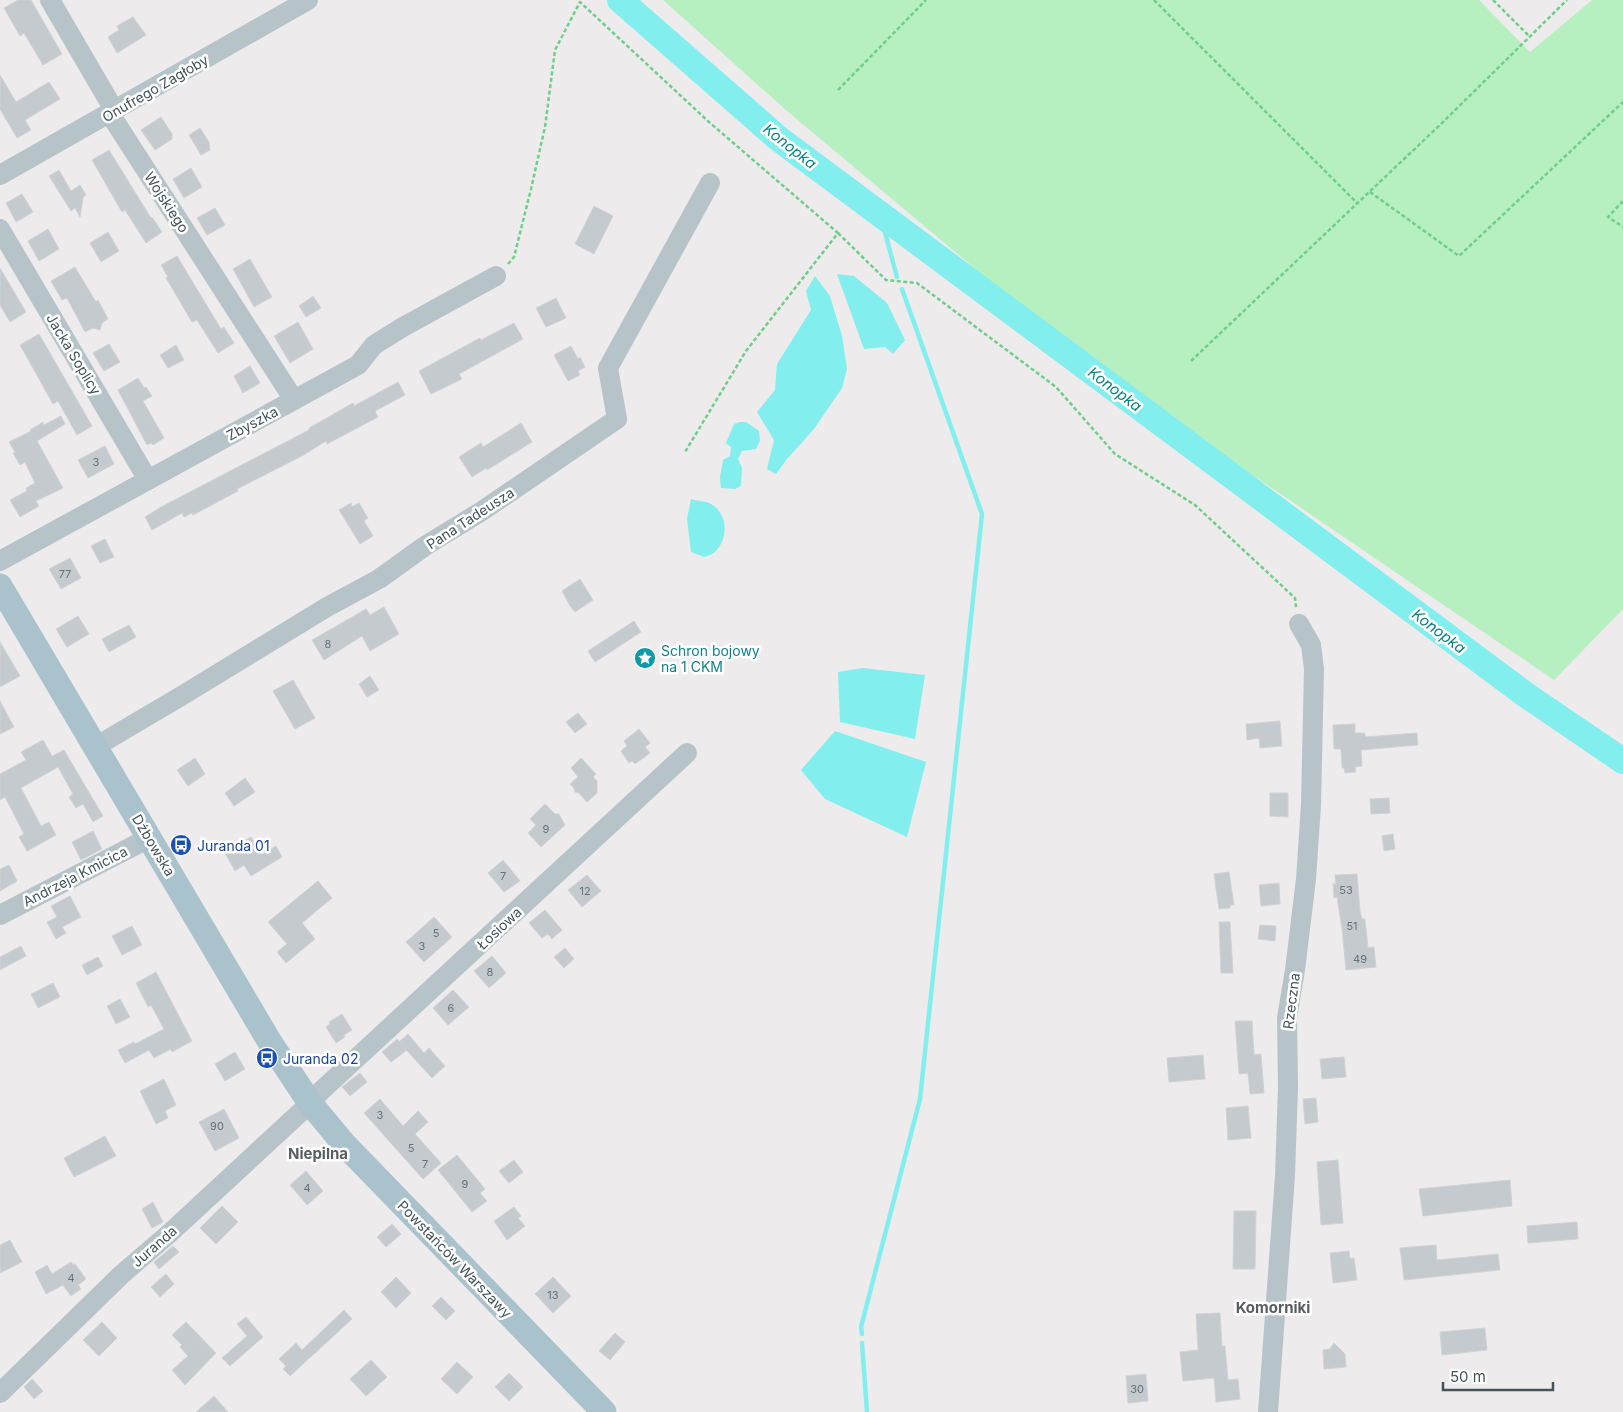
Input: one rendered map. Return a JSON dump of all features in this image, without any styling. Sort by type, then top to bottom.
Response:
[{"type":"main road","name":"Dźbowska","points":[[0,586],[271,1044],[310,1103]]},
{"type":"main road","name":"Powstańców Warszawy","points":[[310,1103],[344,1144],[604,1412]]},
{"type":"street","name":"Wojskiego","points":[[50,0],[110,103],[110,114],[294,400]]},
{"type":"street","name":"Onufrego Zagłoby","points":[[0,175],[308,0]]},
{"type":"street","name":"Pana Tadeusza","points":[[95,746],[327,607],[379,579],[617,419],[608,368],[710,183]]},
{"type":"street","name":"Jacka Soplicy","points":[[0,229],[148,480]]},
{"type":"street","name":"Zbyszka","points":[[0,561],[358,365],[374,345],[496,276]]},
{"type":"street","name":"Rzeczna","points":[[1268,1412],[1285,1176],[1288,1087],[1287,1018],[1306,879],[1311,805],[1314,669],[1311,645],[1299,624]]},
{"type":"street","name":"Łosiowa","points":[[310,1103],[687,753]]},
{"type":"street","name":"Andrzeja Kmicica","points":[[0,915],[149,838]]},
{"type":"street","name":"Juranda","points":[[0,1393],[121,1274],[171,1232],[310,1103]]},
{"type":"path","points":[[838,90],[926,0]]},
{"type":"path","points":[[1154,0],[1358,204]]},
{"type":"path","points":[[1493,0],[1530,37]]},
{"type":"path","points":[[1191,361],[1358,204],[1567,0]]},
{"type":"path","points":[[496,276],[514,257],[532,189],[545,127],[555,50],[578,1],[710,122],[838,233],[886,280],[918,283],[1056,387],[1115,454],[1195,505],[1295,598],[1299,624]]},
{"type":"path","points":[[1370,192],[1459,256],[1623,102]]},
{"type":"path","points":[[1623,201],[1608,217],[1623,227]]},
{"type":"path","points":[[685,452],[746,351],[838,233]]},
{"type":"green space","points":[[663,0],[1479,0],[1530,52],[1592,0],[1623,0],[1623,609],[1554,680],[1232,461],[1040,323],[787,111]]},
{"type":"water","points":[[837,274],[854,276],[887,303],[905,340],[893,354],[885,347],[864,349]]},
{"type":"water","points":[[815,276],[830,296],[842,336],[847,369],[842,388],[814,429],[776,474],[767,469],[774,440],[757,412],[775,390],[777,364],[811,310],[806,291]]},
{"type":"water","points":[[746,422],[759,431],[760,441],[756,449],[742,451],[738,459],[742,468],[741,486],[735,489],[721,488],[720,477],[723,460],[730,456],[731,447],[726,443],[734,424]]},
{"type":"water","points":[[691,499],[707,502],[717,508],[725,526],[720,546],[714,553],[704,557],[691,552],[687,519]]},
{"type":"water","points":[[863,668],[925,675],[915,739],[840,722],[838,672]]},
{"type":"water","points":[[835,731],[926,762],[907,837],[825,799],[801,770]]},
{"type":"building","points":[[18,0],[31,0],[62,54],[43,65],[24,33],[20,36],[4,8]]},
{"type":"building","points":[[133,17],[146,35],[117,53],[108,37],[119,30],[117,26]]},
{"type":"building","points":[[0,75],[16,102],[49,82],[60,99],[25,120],[31,130],[17,138],[0,109]]},
{"type":"building","points":[[161,117],[172,134],[172,139],[155,150],[141,130]]},
{"type":"building","points":[[200,128],[209,142],[210,150],[201,155],[189,135]]},
{"type":"building","points":[[109,150],[151,218],[162,232],[146,243],[125,210],[122,212],[92,160]]},
{"type":"building","points":[[191,168],[202,187],[184,198],[173,179]]},
{"type":"building","points":[[59,170],[71,191],[80,185],[86,195],[83,197],[80,217],[75,208],[71,211],[49,176]]},
{"type":"building","points":[[22,194],[33,212],[16,222],[6,203]]},
{"type":"building","points":[[594,206],[613,216],[594,254],[575,244]]},
{"type":"building","points":[[215,208],[225,225],[207,235],[197,218]]},
{"type":"building","points":[[48,229],[59,249],[39,261],[28,241]]},
{"type":"building","points":[[108,232],[119,251],[101,262],[90,243]]},
{"type":"building","points":[[177,256],[221,329],[224,327],[234,343],[218,353],[197,320],[192,322],[166,278],[168,277],[161,265]]},
{"type":"building","points":[[250,259],[272,297],[254,307],[233,269]]},
{"type":"building","points":[[75,267],[96,302],[98,300],[108,319],[102,323],[100,330],[93,328],[85,332],[67,298],[62,300],[51,281]]},
{"type":"building","points":[[0,268],[26,312],[10,322],[0,305]]},
{"type":"building","points":[[313,296],[321,308],[306,317],[299,306]]},
{"type":"building","points":[[556,298],[566,318],[546,327],[536,308]]},
{"type":"building","points":[[298,322],[313,349],[290,363],[274,336]]},
{"type":"building","points":[[514,323],[523,339],[459,374],[462,379],[431,394],[419,371],[480,338],[481,340]]},
{"type":"building","points":[[39,334],[92,426],[77,435],[58,401],[53,404],[20,345]]},
{"type":"building","points":[[109,344],[120,362],[104,371],[93,353]]},
{"type":"building","points":[[176,345],[184,360],[168,368],[160,355]]},
{"type":"building","points":[[571,346],[585,367],[578,371],[580,375],[568,381],[554,355]]},
{"type":"building","points":[[250,366],[260,383],[243,393],[234,376]]},
{"type":"building","points":[[138,378],[152,396],[143,401],[164,438],[153,445],[151,443],[147,445],[118,390]]},
{"type":"building","points":[[398,382],[405,395],[375,411],[378,417],[327,444],[326,441],[193,515],[192,513],[184,517],[182,513],[152,530],[145,517],[161,507],[309,430],[309,428],[353,403],[354,406]]},
{"type":"building","points":[[61,416],[65,424],[37,441],[63,488],[36,501],[39,506],[20,517],[10,500],[27,491],[26,488],[35,483],[25,462],[20,465],[9,442],[31,431],[43,422],[44,425]]},
{"type":"building","points":[[521,423],[532,442],[487,470],[486,468],[472,477],[459,457],[481,443],[483,447]]},
{"type":"building","points":[[105,446],[114,464],[88,478],[78,460]]},
{"type":"building","points":[[351,503],[352,507],[359,503],[368,518],[364,521],[373,536],[360,544],[339,510]]},
{"type":"building","points":[[105,539],[114,557],[100,563],[91,546]]},
{"type":"building","points":[[70,558],[81,578],[61,589],[49,569]]},
{"type":"building","points":[[580,579],[593,600],[575,612],[562,591]]},
{"type":"building","points":[[384,607],[399,634],[370,651],[362,636],[324,660],[312,640],[366,609],[370,615]]},
{"type":"building","points":[[78,616],[89,634],[67,647],[56,629]]},
{"type":"building","points":[[634,621],[641,632],[595,662],[588,651]]},
{"type":"building","points":[[129,625],[136,637],[109,652],[102,639]]},
{"type":"building","points":[[0,642],[20,676],[0,687]]},
{"type":"building","points":[[370,676],[379,690],[367,697],[359,684]]},
{"type":"building","points":[[293,680],[315,718],[295,729],[273,691]]},
{"type":"building","points":[[0,701],[14,727],[0,734]]},
{"type":"building","points":[[578,713],[587,724],[575,733],[566,722]]},
{"type":"building","points":[[1280,721],[1282,746],[1260,748],[1259,738],[1247,740],[1246,724]]},
{"type":"building","points":[[1355,724],[1355,733],[1365,733],[1365,737],[1417,733],[1418,745],[1361,750],[1362,766],[1355,767],[1356,772],[1345,773],[1344,768],[1342,768],[1341,749],[1334,749],[1333,725]]},
{"type":"building","points":[[639,729],[650,743],[645,747],[650,753],[635,764],[632,761],[629,763],[621,751],[627,746],[624,741]]},
{"type":"building","points":[[43,740],[52,756],[64,750],[103,816],[93,822],[83,804],[76,808],[69,797],[73,794],[58,767],[21,788],[41,826],[49,822],[56,835],[27,851],[19,837],[24,834],[5,797],[0,800],[0,774],[26,760],[21,752]]},
{"type":"building","points":[[195,758],[205,774],[188,786],[177,770]]},
{"type":"building","points":[[581,758],[596,774],[593,777],[597,781],[597,793],[587,802],[579,793],[575,792],[570,784],[578,777],[571,768]]},
{"type":"building","points":[[245,778],[255,792],[234,806],[225,793]]},
{"type":"building","points":[[1270,793],[1288,793],[1288,817],[1270,816]]},
{"type":"building","points":[[1389,798],[1390,813],[1371,814],[1370,799]]},
{"type":"building","points":[[545,804],[555,814],[559,814],[565,825],[541,847],[528,833],[536,825],[530,819]]},
{"type":"building","points":[[93,831],[102,849],[81,860],[72,842]]},
{"type":"building","points":[[1393,834],[1395,849],[1384,851],[1382,836]]},
{"type":"building","points":[[251,837],[261,855],[276,846],[282,857],[251,876],[244,865],[235,871],[225,853]]},
{"type":"building","points":[[503,860],[520,881],[504,892],[488,873]]},
{"type":"building","points":[[9,865],[17,881],[0,891],[0,869]]},
{"type":"building","points":[[1229,872],[1234,905],[1230,905],[1230,908],[1219,909],[1214,874]]},
{"type":"building","points":[[1357,874],[1360,911],[1362,919],[1365,919],[1368,948],[1374,947],[1376,967],[1346,970],[1342,929],[1337,897],[1334,898],[1333,884],[1336,884],[1335,875]]},
{"type":"building","points":[[587,875],[601,891],[582,907],[568,890]]},
{"type":"building","points":[[318,881],[332,898],[302,923],[315,939],[286,963],[277,952],[287,944],[268,922]]},
{"type":"building","points":[[1279,883],[1280,904],[1261,906],[1259,885]]},
{"type":"building","points":[[70,896],[81,917],[62,927],[66,933],[56,939],[47,922],[57,917],[51,906]]},
{"type":"building","points":[[545,910],[562,930],[552,939],[548,934],[542,938],[529,923]]},
{"type":"building","points":[[434,917],[452,937],[424,962],[406,942]]},
{"type":"building","points":[[1219,922],[1230,922],[1233,973],[1221,973]]},
{"type":"building","points":[[1260,925],[1276,926],[1275,941],[1258,939]]},
{"type":"building","points":[[132,926],[142,945],[122,955],[112,936]]},
{"type":"building","points":[[21,946],[26,956],[0,970],[0,957]]},
{"type":"building","points":[[565,948],[574,959],[564,968],[554,957]]},
{"type":"building","points":[[492,956],[506,973],[489,988],[474,971]]},
{"type":"building","points":[[98,957],[103,966],[87,975],[82,965]]},
{"type":"building","points":[[156,972],[192,1041],[172,1052],[171,1049],[154,1058],[149,1050],[125,1063],[118,1050],[134,1042],[135,1044],[164,1029],[151,1005],[148,1007],[136,983]]},
{"type":"building","points":[[53,983],[60,997],[38,1008],[31,994]]},
{"type":"building","points":[[453,990],[469,1007],[448,1025],[433,1008]]},
{"type":"building","points":[[120,999],[130,1017],[116,1024],[107,1006]]},
{"type":"building","points":[[342,1014],[352,1030],[336,1043],[326,1027],[330,1024],[329,1022]]},
{"type":"building","points":[[1235,1021],[1252,1021],[1254,1055],[1261,1054],[1264,1093],[1250,1094],[1248,1073],[1239,1074]]},
{"type":"building","points":[[408,1034],[424,1053],[429,1048],[445,1066],[432,1078],[399,1042]]},
{"type":"building","points":[[397,1039],[407,1050],[391,1062],[382,1052]]},
{"type":"building","points":[[235,1052],[245,1069],[225,1081],[215,1064]]},
{"type":"building","points":[[1203,1055],[1205,1079],[1169,1082],[1167,1058]]},
{"type":"building","points":[[1344,1057],[1346,1077],[1322,1079],[1320,1059]]},
{"type":"building","points":[[360,1073],[367,1082],[350,1096],[342,1087]]},
{"type":"building","points":[[164,1079],[176,1105],[165,1111],[168,1118],[156,1124],[140,1091]]},
{"type":"building","points":[[1316,1098],[1318,1122],[1305,1124],[1303,1099]]},
{"type":"building","points":[[380,1099],[403,1126],[418,1111],[428,1122],[415,1134],[441,1163],[423,1179],[364,1113]]},
{"type":"building","points":[[1248,1106],[1251,1138],[1228,1140],[1226,1108]]},
{"type":"building","points":[[224,1109],[239,1138],[215,1151],[199,1122]]},
{"type":"building","points":[[105,1136],[116,1156],[74,1177],[64,1158]]},
{"type":"building","points":[[457,1155],[485,1189],[480,1193],[487,1201],[472,1212],[438,1170]]},
{"type":"building","points":[[514,1160],[523,1172],[509,1183],[499,1171]]},
{"type":"building","points":[[1338,1160],[1343,1223],[1321,1225],[1317,1162]]},
{"type":"building","points":[[306,1171],[323,1191],[307,1205],[290,1185]]},
{"type":"building","points":[[1510,1180],[1512,1206],[1423,1216],[1419,1189]]},
{"type":"building","points":[[153,1202],[163,1222],[152,1228],[142,1209]]},
{"type":"building","points":[[222,1206],[238,1222],[216,1244],[200,1228]]},
{"type":"building","points":[[514,1207],[521,1216],[518,1218],[525,1226],[507,1240],[494,1221]]},
{"type":"building","points":[[1234,1211],[1256,1211],[1255,1269],[1233,1269]]},
{"type":"building","points":[[1577,1222],[1578,1239],[1528,1243],[1527,1226]]},
{"type":"building","points":[[392,1224],[401,1234],[386,1247],[377,1237]]},
{"type":"building","points":[[10,1240],[22,1262],[0,1273],[0,1245]]},
{"type":"building","points":[[1436,1245],[1437,1260],[1498,1254],[1500,1270],[1404,1280],[1400,1248]]},
{"type":"building","points":[[173,1246],[179,1252],[159,1269],[154,1262]]},
{"type":"building","points":[[1349,1251],[1350,1259],[1354,1258],[1357,1280],[1333,1283],[1330,1253]]},
{"type":"building","points":[[71,1262],[73,1265],[75,1264],[86,1279],[78,1285],[81,1289],[71,1296],[63,1285],[46,1294],[35,1272],[47,1265],[52,1274]]},
{"type":"building","points":[[166,1274],[174,1284],[160,1297],[151,1287]]},
{"type":"building","points":[[396,1277],[411,1293],[396,1308],[381,1292]]},
{"type":"building","points":[[553,1277],[571,1296],[553,1313],[535,1294]]},
{"type":"building","points":[[441,1297],[455,1311],[446,1320],[432,1306]]},
{"type":"building","points":[[344,1310],[352,1319],[290,1376],[283,1369],[286,1366],[279,1359],[296,1343],[302,1350]]},
{"type":"building","points":[[1220,1313],[1222,1346],[1225,1346],[1228,1380],[1238,1379],[1240,1399],[1216,1402],[1214,1378],[1183,1381],[1180,1352],[1198,1350],[1196,1314]]},
{"type":"building","points":[[246,1317],[263,1337],[230,1366],[222,1358],[247,1336],[237,1324]]},
{"type":"building","points":[[102,1322],[117,1338],[99,1356],[83,1340]]},
{"type":"building","points":[[186,1322],[216,1353],[185,1385],[172,1370],[188,1356],[180,1347],[182,1345],[172,1335]]},
{"type":"building","points":[[1485,1328],[1487,1350],[1442,1355],[1440,1332]]},
{"type":"building","points":[[615,1333],[625,1342],[610,1360],[599,1351]]},
{"type":"building","points":[[1334,1343],[1345,1354],[1346,1367],[1324,1369],[1323,1350],[1330,1349]]},
{"type":"building","points":[[371,1360],[387,1377],[366,1396],[350,1379]]},
{"type":"building","points":[[457,1362],[473,1377],[457,1394],[441,1379]]},
{"type":"building","points":[[509,1373],[523,1387],[509,1401],[495,1387]]},
{"type":"building","points":[[1146,1374],[1148,1401],[1128,1403],[1126,1376]]},
{"type":"building","points":[[32,1379],[43,1391],[34,1399],[24,1387]]},
{"type":"building","points":[[214,1396],[228,1412],[196,1412]]},
{"type":"waterway","name":"Konopka","points":[[620,0],[779,139],[1526,695],[1623,761]]},
{"type":"waterway","points":[[880,214],[897,277]]},
{"type":"waterway","points":[[862,1334],[861,1327],[920,1099],[982,514],[902,289]]},
{"type":"waterway","points":[[862,1343],[867,1412]]},
{"type":"place","name":"Schron bojowy na 1 CKM","points":[[645,658]]},
{"type":"place","name":"Juranda 01","points":[[181,845]]},
{"type":"place","name":"Juranda 02","points":[[267,1058]]},
{"type":"district","name":"Niepilna","points":[[318,1153]]},
{"type":"district","name":"Komorniki","points":[[1273,1307]]}]
